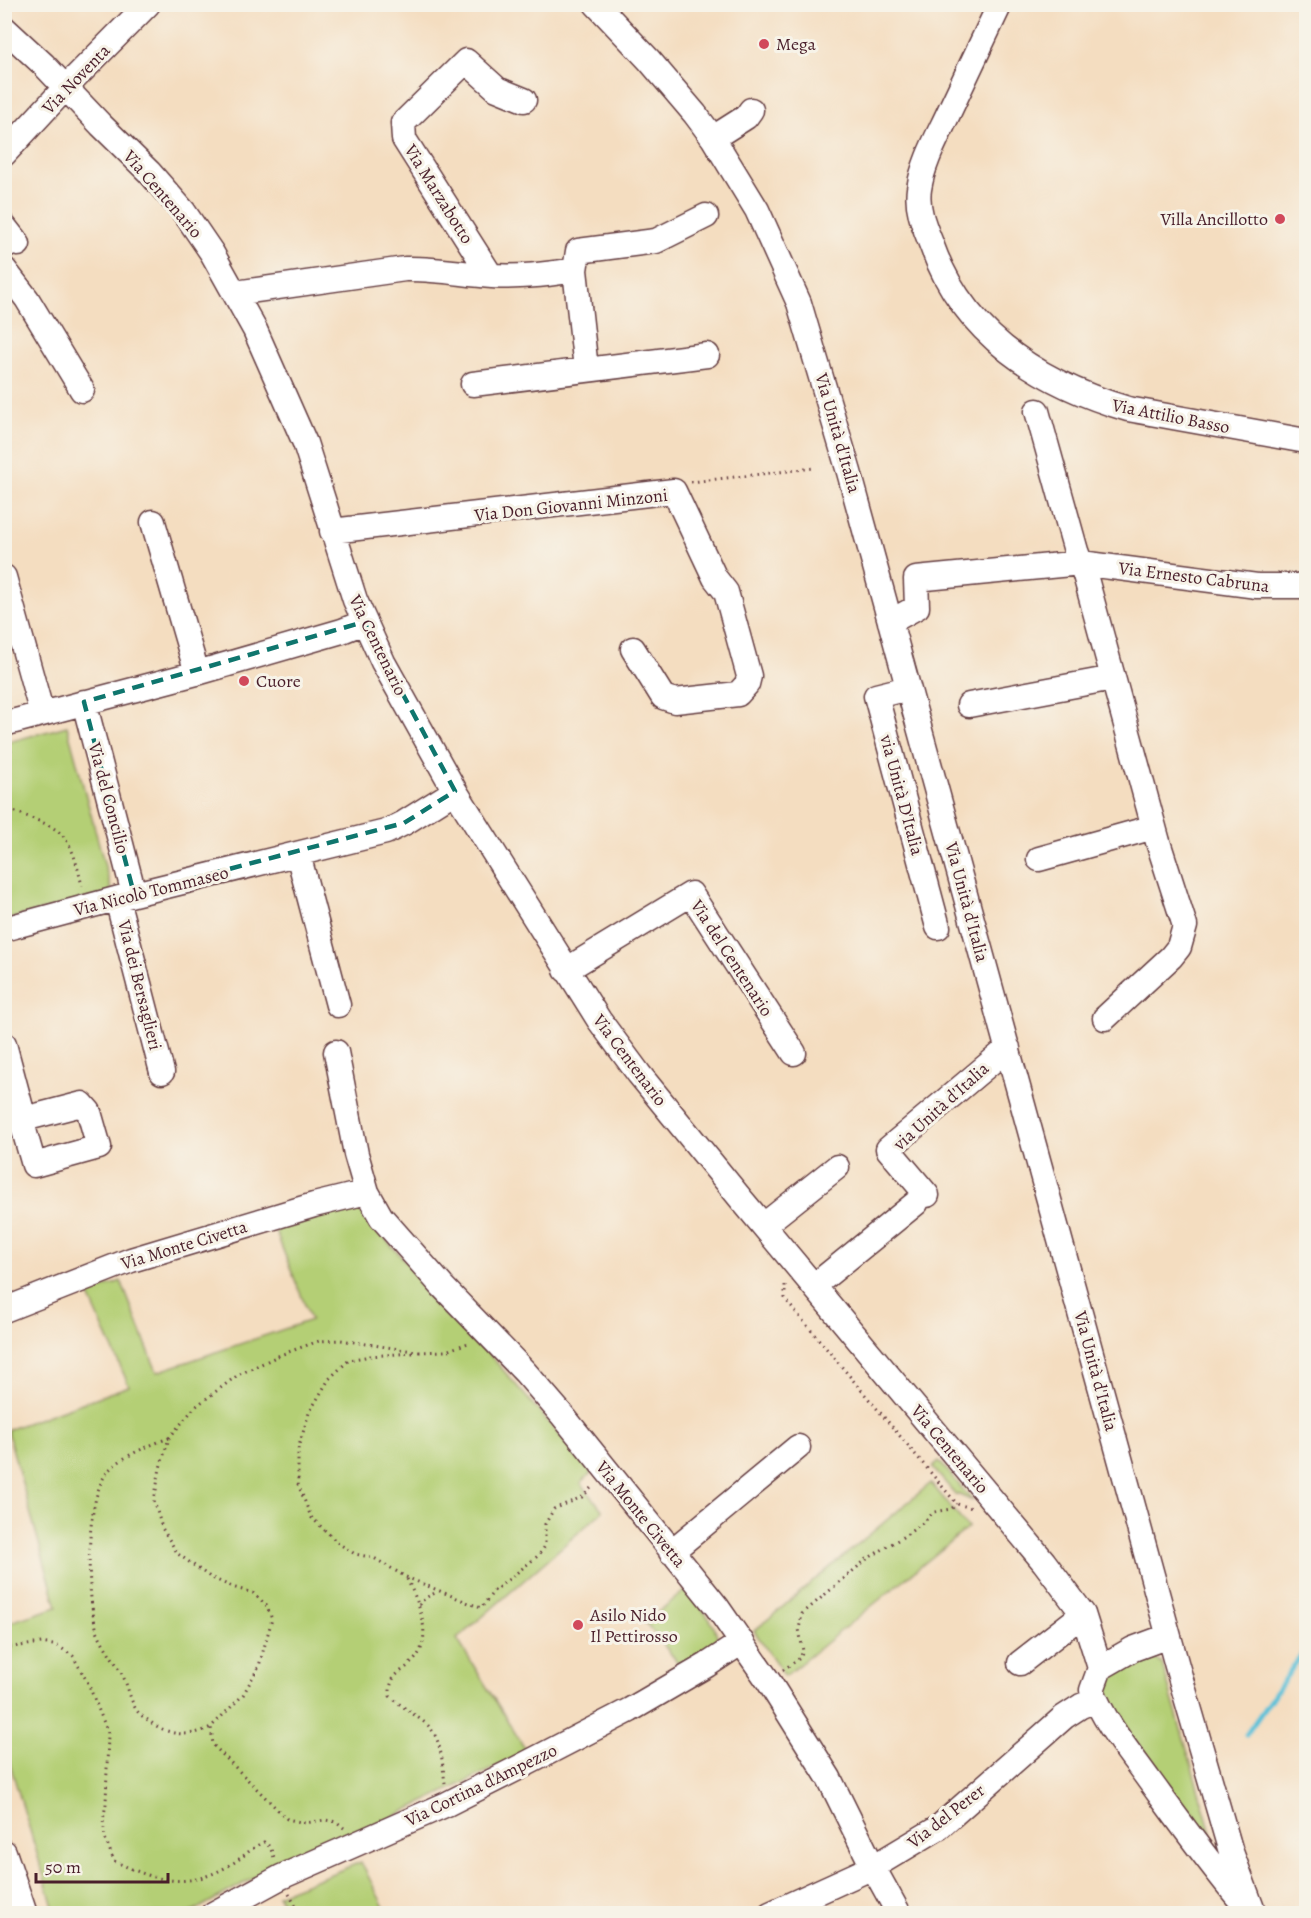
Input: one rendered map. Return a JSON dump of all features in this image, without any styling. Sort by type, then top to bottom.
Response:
[{"type":"street","name":"Via Noventa","points":[[4,154],[148,4]]},
{"type":"street","name":"Via Unità d'Italia","points":[[596,4],[657,69],[733,124],[756,210],[800,303],[1008,1048],[1168,1636],[1231,1852],[1253,1914]]},
{"type":"street","name":"Via Attilio Basso","points":[[1000,4],[931,152],[919,189],[920,214],[935,255],[958,300],[981,327],[1011,354],[1041,375],[1101,402],[1128,409],[1306,441]]},
{"type":"street","name":"Via Centenario","points":[[4,28],[66,87],[149,172],[184,212],[212,253],[255,330],[304,443],[364,622],[455,791],[599,1020],[639,1074],[1044,1562],[1083,1614],[1110,1640],[1133,1649]]},
{"type":"street","name":"Via Marzabotto","points":[[491,276],[404,139],[403,123],[465,61],[497,89],[524,100]]},
{"type":"street","points":[[586,369],[575,270],[578,251],[656,241],[706,216]]},
{"type":"street","points":[[4,268],[27,298],[82,390]]},
{"type":"street","name":"Via Marzabotto","points":[[235,293],[405,269],[420,268],[491,276],[525,277],[575,270]]},
{"type":"street","points":[[473,384],[706,355]]},
{"type":"street","points":[[1037,411],[1156,835],[1185,926],[1179,947],[1171,957],[1105,1018]]},
{"type":"street","name":"Via Don Giovanni Minzoni","points":[[332,531],[681,487],[716,578],[726,592],[749,676],[747,684],[738,694],[675,701],[663,697],[633,649]]},
{"type":"street","points":[[153,522],[197,673]]},
{"type":"street","name":"Via Ernesto Cabruna","points":[[890,622],[917,607],[916,579],[1081,563],[1257,586],[1306,586]]},
{"type":"street","points":[[4,576],[42,714]]},
{"type":"street","points":[[6,733],[42,714],[197,673],[348,629],[364,622]]},
{"type":"street","points":[[969,705],[1113,678]]},
{"type":"street","name":"via Unità D'Italia","points":[[908,688],[876,696],[938,927]]},
{"type":"street","name":"Via del Concilio","points":[[84,702],[126,896]]},
{"type":"street","name":"Via Nicolò Tommaseo","points":[[4,930],[126,896],[386,832],[404,824],[455,791]]},
{"type":"street","points":[[1044,866],[1156,835]]},
{"type":"street","points":[[298,854],[338,1005]]},
{"type":"street","name":"Via del Centenario","points":[[566,970],[691,894],[794,1053]]},
{"type":"street","name":"Via dei Bersaglieri","points":[[126,896],[162,1072]]},
{"type":"street","points":[[4,1044],[24,1119]]},
{"type":"street","name":"via Unità d'Italia","points":[[814,1286],[922,1199],[888,1149],[1008,1048]]},
{"type":"street","name":"Via Monte Civetta","points":[[336,1052],[356,1154],[367,1191],[381,1217],[563,1416],[717,1607],[769,1682],[829,1778],[899,1914]]},
{"type":"street","points":[[764,1225],[837,1167]]},
{"type":"street","name":"Via Monte Civetta","points":[[4,1310],[131,1260],[367,1191]]},
{"type":"street","points":[[671,1552],[798,1447]]},
{"type":"street","name":"Via Centenario","points":[[1083,1614],[1096,1686],[1113,1728],[1204,1857],[1253,1914]]},
{"type":"street","points":[[1020,1663],[1083,1614]]},
{"type":"street","points":[[1096,1686],[1133,1649],[1168,1636]]},
{"type":"street","name":"Via Cortina d'Ampezzo","points":[[213,1914],[281,1877],[447,1804],[630,1710],[742,1642]]},
{"type":"street","name":"Via del Perer","points":[[770,1914],[873,1867],[938,1828],[1064,1717],[1082,1706],[1096,1686]]},
{"type":"street","points":[[4,1852],[25,1914]]},
{"type":"path","points":[[681,487],[814,468]]},
{"type":"path","points":[[4,761],[11,752],[6,733]]},
{"type":"path","points":[[4,807],[49,824],[62,833],[73,849],[87,907]]},
{"type":"path","points":[[486,1330],[470,1343],[446,1351],[370,1356],[349,1360],[329,1379],[309,1413],[298,1449],[298,1484],[311,1517],[338,1543],[355,1554],[374,1558],[406,1577],[481,1608],[494,1591],[539,1555],[545,1546],[545,1524],[554,1509],[582,1497],[606,1472]]},
{"type":"path","points":[[169,1438],[138,1452],[108,1471],[97,1494],[88,1568],[90,1602],[98,1632],[122,1673],[137,1712],[157,1728],[179,1735],[200,1733],[211,1727],[243,1695],[259,1666],[272,1619],[266,1605],[253,1593],[210,1577],[178,1554],[162,1528],[154,1501],[160,1468],[169,1438],[195,1407],[238,1375],[280,1355],[319,1341],[341,1340],[419,1352]]},
{"type":"path","points":[[769,1682],[800,1658],[803,1651],[798,1629],[802,1614],[867,1558],[915,1529],[933,1512],[951,1509],[957,1504]]},
{"type":"path","points":[[406,1577],[422,1614],[422,1648],[414,1660],[394,1676],[390,1685],[390,1696],[426,1723],[436,1738],[442,1759],[447,1804]]},
{"type":"path","points":[[419,1605],[425,1598],[439,1592]]},
{"type":"path","points":[[4,1648],[42,1643],[58,1646],[73,1656],[88,1683],[108,1733],[106,1804],[103,1820],[105,1838],[114,1861],[140,1873],[168,1881],[190,1881],[217,1872],[235,1862],[252,1847],[264,1842],[270,1847],[281,1877],[300,1914]]},
{"type":"path","points":[[211,1727],[213,1745],[287,1818],[305,1823],[325,1820],[337,1822],[342,1825],[353,1846]]},
{"type":"highlighted area","points":[[364,622],[455,791],[404,823],[134,894],[84,702]]},
{"type":"green space","points":[[67,726],[112,892],[5,920],[5,743]]},
{"type":"green space","points":[[351,1208],[359,1210],[592,1472],[581,1483],[603,1511],[457,1639],[527,1752],[374,1826],[268,1870],[190,1913],[55,1913],[5,1748],[4,1624],[57,1607],[7,1430],[129,1386],[88,1294],[121,1281],[157,1372],[311,1320],[275,1230]]},
{"type":"green space","points":[[939,1461],[973,1501],[956,1495],[932,1467]]},
{"type":"green space","points":[[931,1483],[968,1528],[785,1676],[754,1631]]},
{"type":"green space","points":[[686,1590],[709,1618],[718,1641],[717,1650],[684,1670],[645,1622]]},
{"type":"green space","points":[[1153,1657],[1162,1664],[1217,1853],[1128,1743],[1102,1684],[1126,1666]]},
{"type":"green space","points":[[361,1862],[387,1913],[278,1913],[274,1907],[282,1902],[277,1895]]},
{"type":"waterway","points":[[1246,1735],[1306,1648]]},
{"type":"place","name":"Mega","points":[[764,44]]},
{"type":"place","name":"Villa Ancillotto","points":[[1280,219]]},
{"type":"place","name":"Cuore","points":[[244,681]]},
{"type":"place","name":"Asilo Nido Il Pettirosso","points":[[578,1625]]}]
